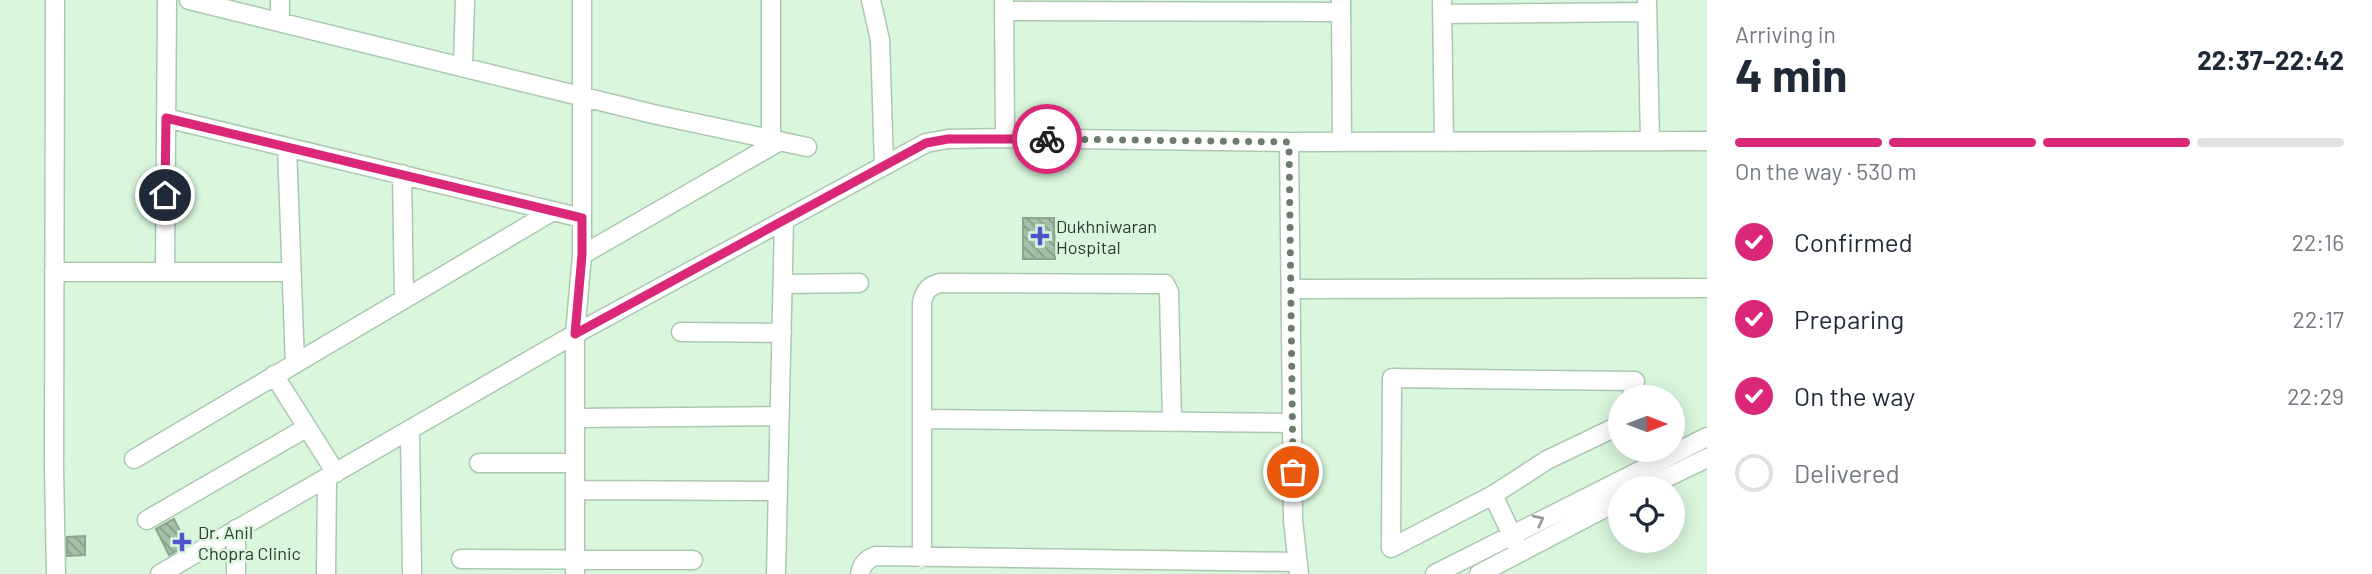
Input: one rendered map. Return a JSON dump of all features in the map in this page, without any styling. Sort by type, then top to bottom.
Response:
[{"type":"street","points":[[55,0],[56,574]]},
{"type":"street","points":[[165,272],[167,0]]},
{"type":"street","points":[[189,0],[581,96],[807,147]]},
{"type":"street","points":[[280,0],[280,22]]},
{"type":"street","points":[[463,67],[465,0]]},
{"type":"street","points":[[576,567],[575,334],[582,255],[582,0]]},
{"type":"street","points":[[771,0],[776,140]]},
{"type":"street","points":[[871,0],[880,40],[884,166]]},
{"type":"street","points":[[1005,138],[1004,5],[1341,6],[1342,142]]},
{"type":"street","points":[[1444,142],[1442,7],[1647,6],[1650,141]]},
{"type":"street","points":[[166,118],[582,218]]},
{"type":"street","points":[[160,574],[575,334],[926,143],[948,139],[1005,138],[1289,142],[1707,141]]},
{"type":"street","points":[[582,255],[776,140]]},
{"type":"street","points":[[860,574],[867,560],[875,556],[1298,568],[1293,520],[1289,142]]},
{"type":"street","points":[[287,147],[295,364]]},
{"type":"street","points":[[402,174],[404,299]]},
{"type":"street","points":[[134,459],[553,211]]},
{"type":"street","points":[[776,574],[784,221]]},
{"type":"street","points":[[54,272],[292,272]]},
{"type":"street","points":[[783,284],[859,283]]},
{"type":"street","points":[[922,558],[922,302],[931,285],[1165,284],[1169,292],[1172,420]]},
{"type":"street","points":[[1291,289],[1707,288]]},
{"type":"street","points":[[681,332],[782,333]]},
{"type":"street","points":[[274,375],[332,476],[326,574]]},
{"type":"street","points":[[1608,431],[1547,460],[1493,495],[1391,548],[1392,378],[1635,382],[1634,385]]},
{"type":"street","points":[[575,418],[780,416]]},
{"type":"street","points":[[923,419],[1292,423]]},
{"type":"street","points":[[147,520],[306,428]]},
{"type":"street","points":[[410,431],[412,574]]},
{"type":"street","points":[[1435,574],[1707,437]]},
{"type":"street","points":[[1670,476],[1707,458]]},
{"type":"street","points":[[479,463],[575,463]]},
{"type":"street","points":[[1685,478],[1707,472]]},
{"type":"street","points":[[576,490],[778,491]]},
{"type":"street","points":[[1493,495],[1520,552]]},
{"type":"street","points":[[1479,574],[1608,506]]},
{"type":"street","points":[[236,529],[236,574]]},
{"type":"street","points":[[461,559],[576,567],[693,560]]},
{"type":"building","points":[[1023,218],[1054,218],[1055,259],[1023,259]]},
{"type":"building","points":[[174,519],[187,545],[169,555],[156,529]]},
{"type":"building","points":[[85,536],[85,555],[67,556],[67,537]]},
{"type":"way so far","points":[[1047,139],[1289,142],[1293,472]]},
{"type":"place","name":"Dukhniwaran Hospital","points":[[1040,236]]},
{"type":"place","name":"Dr. Anil Chopra Clinic","points":[[182,542]]},
{"type":"route","points":[[165,195],[166,118],[582,218],[582,255],[575,334],[926,143],[948,139],[1047,139]]}]
